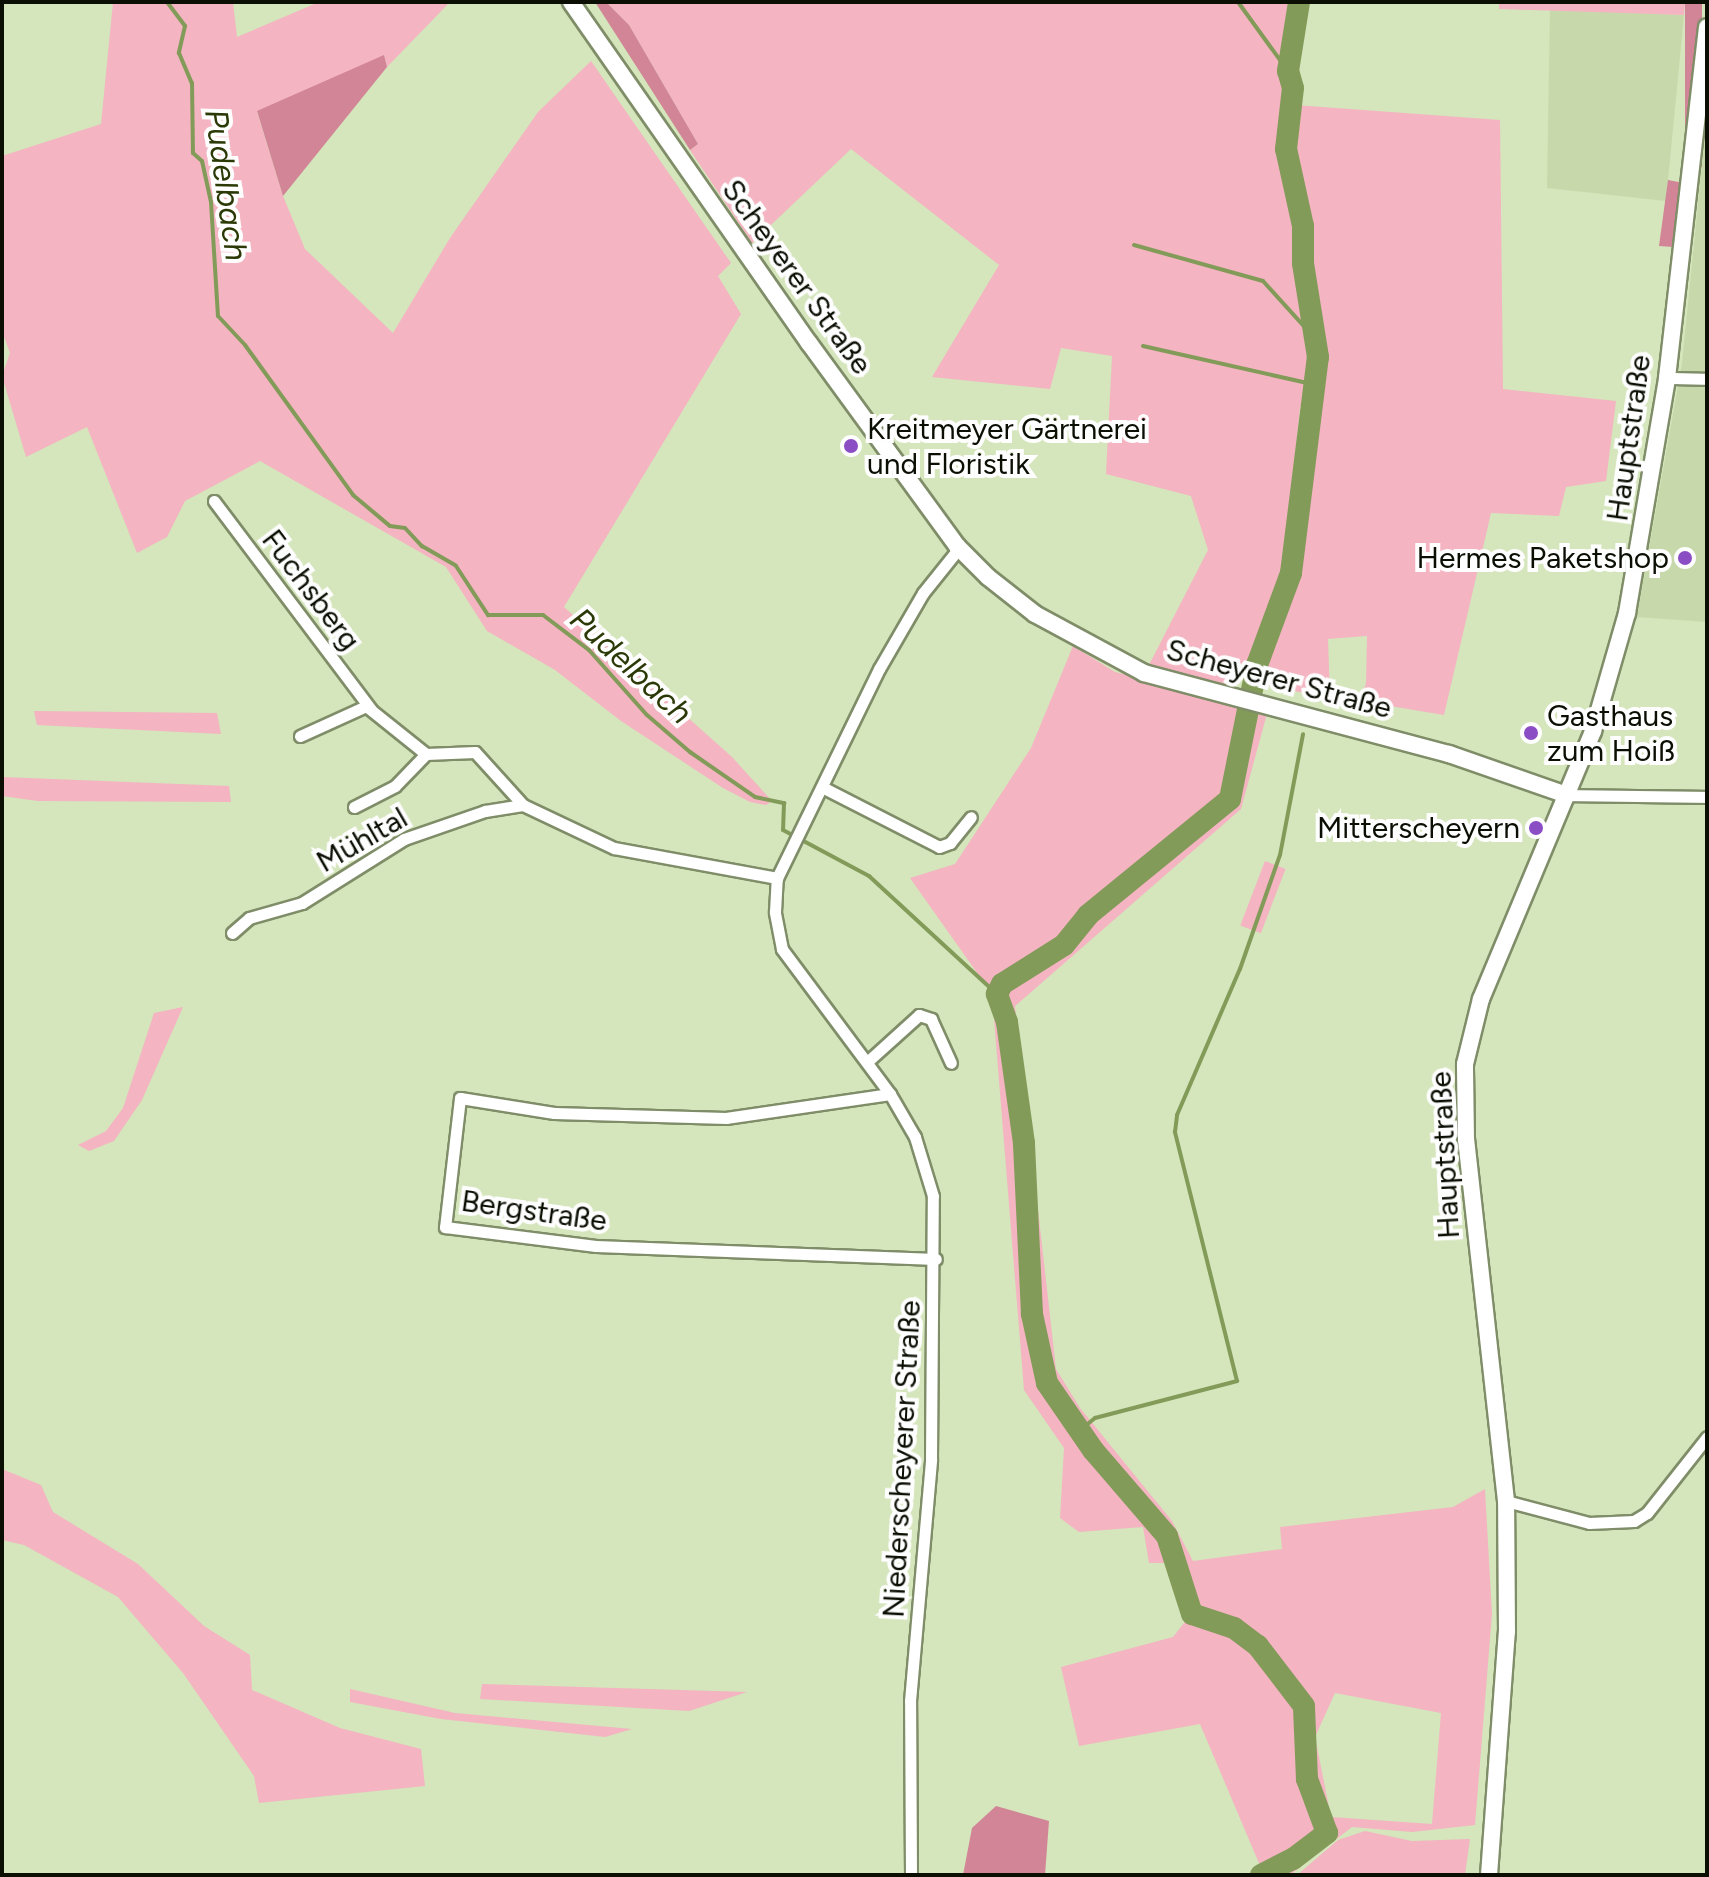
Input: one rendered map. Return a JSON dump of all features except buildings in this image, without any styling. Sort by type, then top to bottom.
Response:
[{"type":"main road","name":"Scheyerer Straße","points":[[571,2],[959,548],[1023,605],[1069,635],[1144,673],[1231,693],[1449,754],[1567,795]]},
{"type":"main road","name":"Hauptstraße","points":[[1489,1875],[1507,1632],[1506,1501],[1466,1140],[1465,1064],[1481,999],[1567,795],[1614,667],[1645,528],[1667,378],[1707,27]]},
{"type":"street","points":[[1667,378],[1707,379]]},
{"type":"street","name":"Fuchsberg","points":[[214,501],[371,709],[426,754]]},
{"type":"street","name":"Niederscheyerer Straße","points":[[911,1875],[910,1701],[926,1550],[936,1259],[933,1196],[915,1137],[890,1094],[782,949],[775,912],[777,878],[886,656],[923,593],[959,548]]},
{"type":"street","points":[[300,736],[366,706],[371,709]]},
{"type":"street","points":[[354,807],[395,786],[426,754],[475,752],[523,805],[614,848],[777,878]]},
{"type":"street","points":[[822,787],[939,847],[950,843],[971,817]]},
{"type":"street","points":[[1567,795],[1707,797]]},
{"type":"street","name":"Mühltal","points":[[232,933],[249,918],[302,903],[404,839],[485,811],[523,805]]},
{"type":"street","points":[[867,1062],[919,1015],[931,1019],[951,1063]]},
{"type":"street","name":"Bergstraße","points":[[890,1094],[726,1118],[554,1113],[460,1098],[445,1227],[596,1246],[936,1259]]},
{"type":"street","points":[[1506,1501],[1589,1523],[1634,1521],[1647,1513],[1707,1437]]},
{"type":"shaded area","points":[[113,2],[233,2],[237,37],[319,2],[450,2],[387,67],[384,56],[257,112],[283,196],[305,249],[393,333],[450,238],[538,112],[591,61],[731,263],[718,276],[741,314],[564,607],[732,757],[772,801],[766,805],[750,802],[723,788],[621,721],[555,670],[487,631],[446,567],[260,461],[185,501],[167,537],[137,553],[87,427],[26,457],[2,376],[10,353],[2,331],[2,156],[101,124]]},
{"type":"shaded area","points":[[595,2],[606,2],[629,25],[698,144],[690,150]]},
{"type":"shaded area","points":[[606,2],[1295,2],[1286,149],[1304,226],[1318,357],[1300,408],[1283,571],[1250,662],[1238,665],[1233,687],[1149,665],[1208,550],[1191,496],[1106,474],[1112,356],[1061,348],[1050,389],[932,377],[999,265],[851,149],[752,243],[690,150],[698,144],[629,25]]},
{"type":"shaded area","points":[[1499,2],[1685,2],[1684,15],[1499,9]]},
{"type":"shaded area","points":[[1685,2],[1702,2],[1702,167],[1685,167]]},
{"type":"shaded area","points":[[1550,9],[1684,15],[1666,201],[1547,188]]},
{"type":"shaded area","points":[[384,55],[387,67],[283,196],[257,111]]},
{"type":"shaded area","points":[[1295,105],[1500,120],[1503,389],[1616,401],[1606,481],[1566,487],[1559,516],[1491,513],[1444,715],[1360,701],[1366,683],[1367,636],[1328,639],[1330,698],[1258,684],[1294,583],[1321,380],[1309,225],[1292,150]]},
{"type":"shaded area","points":[[1707,115],[1707,622],[1637,617],[1682,363]]},
{"type":"shaded area","points":[[1668,180],[1684,183],[1673,247],[1659,246]]},
{"type":"shaded area","points":[[1073,646],[1115,672],[1268,710],[1241,809],[1015,1006],[1056,1369],[1080,1408],[1172,1521],[1193,1561],[1282,1549],[1280,1527],[1453,1507],[1485,1489],[1492,1614],[1475,1825],[1412,1832],[1352,1827],[1290,1875],[1264,1875],[1200,1724],[1079,1746],[1061,1667],[1173,1637],[1192,1613],[1179,1563],[1149,1563],[1143,1527],[1079,1532],[1060,1518],[1064,1448],[1024,1390],[992,994],[910,878],[955,864],[1031,748]],"holes":[[[1335,1693],[1441,1713],[1432,1824],[1331,1817],[1315,1737]]]},
{"type":"shaded area","points":[[34,711],[217,713],[221,734],[37,725]]},
{"type":"shaded area","points":[[2,777],[229,786],[231,802],[38,801],[2,796]]},
{"type":"shaded area","points":[[1265,861],[1286,869],[1261,933],[1240,925]]},
{"type":"shaded area","points":[[183,1007],[142,1100],[114,1141],[89,1151],[78,1145],[106,1131],[123,1108],[154,1013]]},
{"type":"shaded area","points":[[2,1469],[41,1485],[53,1512],[138,1564],[204,1626],[250,1655],[252,1690],[340,1728],[421,1749],[425,1786],[259,1803],[254,1776],[183,1673],[118,1597],[24,1545],[2,1540]]},
{"type":"shaded area","points":[[482,1684],[747,1692],[689,1711],[480,1699]]},
{"type":"shaded area","points":[[350,1689],[455,1713],[632,1729],[605,1737],[441,1719],[350,1702]]},
{"type":"shaded area","points":[[996,1806],[1049,1821],[1045,1875],[963,1875],[972,1828]]},
{"type":"shaded area","points":[[1365,1831],[1412,1841],[1470,1839],[1465,1875],[1297,1875],[1338,1840]]},
{"type":"waterway","name":"Pudelbach","points":[[167,2],[185,26],[179,53],[192,83],[193,153],[202,161],[211,202],[218,316],[245,345],[353,495],[390,526],[405,528],[422,546],[456,566],[488,615],[543,615],[589,650],[647,715],[690,752],[755,797],[784,803],[783,830],[869,876],[997,994]]},
{"type":"waterway","points":[[1238,2],[1288,71]]},
{"type":"waterway","points":[[1261,1875],[1293,1859],[1327,1833],[1307,1779],[1304,1706],[1258,1646],[1234,1628],[1192,1614],[1167,1536],[1093,1450],[1047,1383],[1032,1314],[1024,1143],[1007,1022],[997,994],[1002,984],[1064,945],[1088,915],[1230,799],[1257,665],[1291,573],[1318,357],[1303,263],[1303,226],[1286,149],[1293,88],[1288,71],[1299,2]]},
{"type":"waterway","points":[[1134,245],[1263,281],[1312,335]]},
{"type":"waterway","points":[[1143,346],[1312,384]]},
{"type":"waterway","points":[[1079,1431],[1095,1418],[1237,1381],[1175,1132],[1177,1115],[1240,969],[1280,855],[1303,734]]},
{"type":"place","name":"Kreitmeyer Gärtnerei und Floristik","points":[[851,446]]},
{"type":"place","name":"Hermes Paketshop","points":[[1685,558]]},
{"type":"place","name":"Gasthaus zum Hoiß","points":[[1531,733]]},
{"type":"place","name":"Mitterscheyern","points":[[1536,828]]}]
